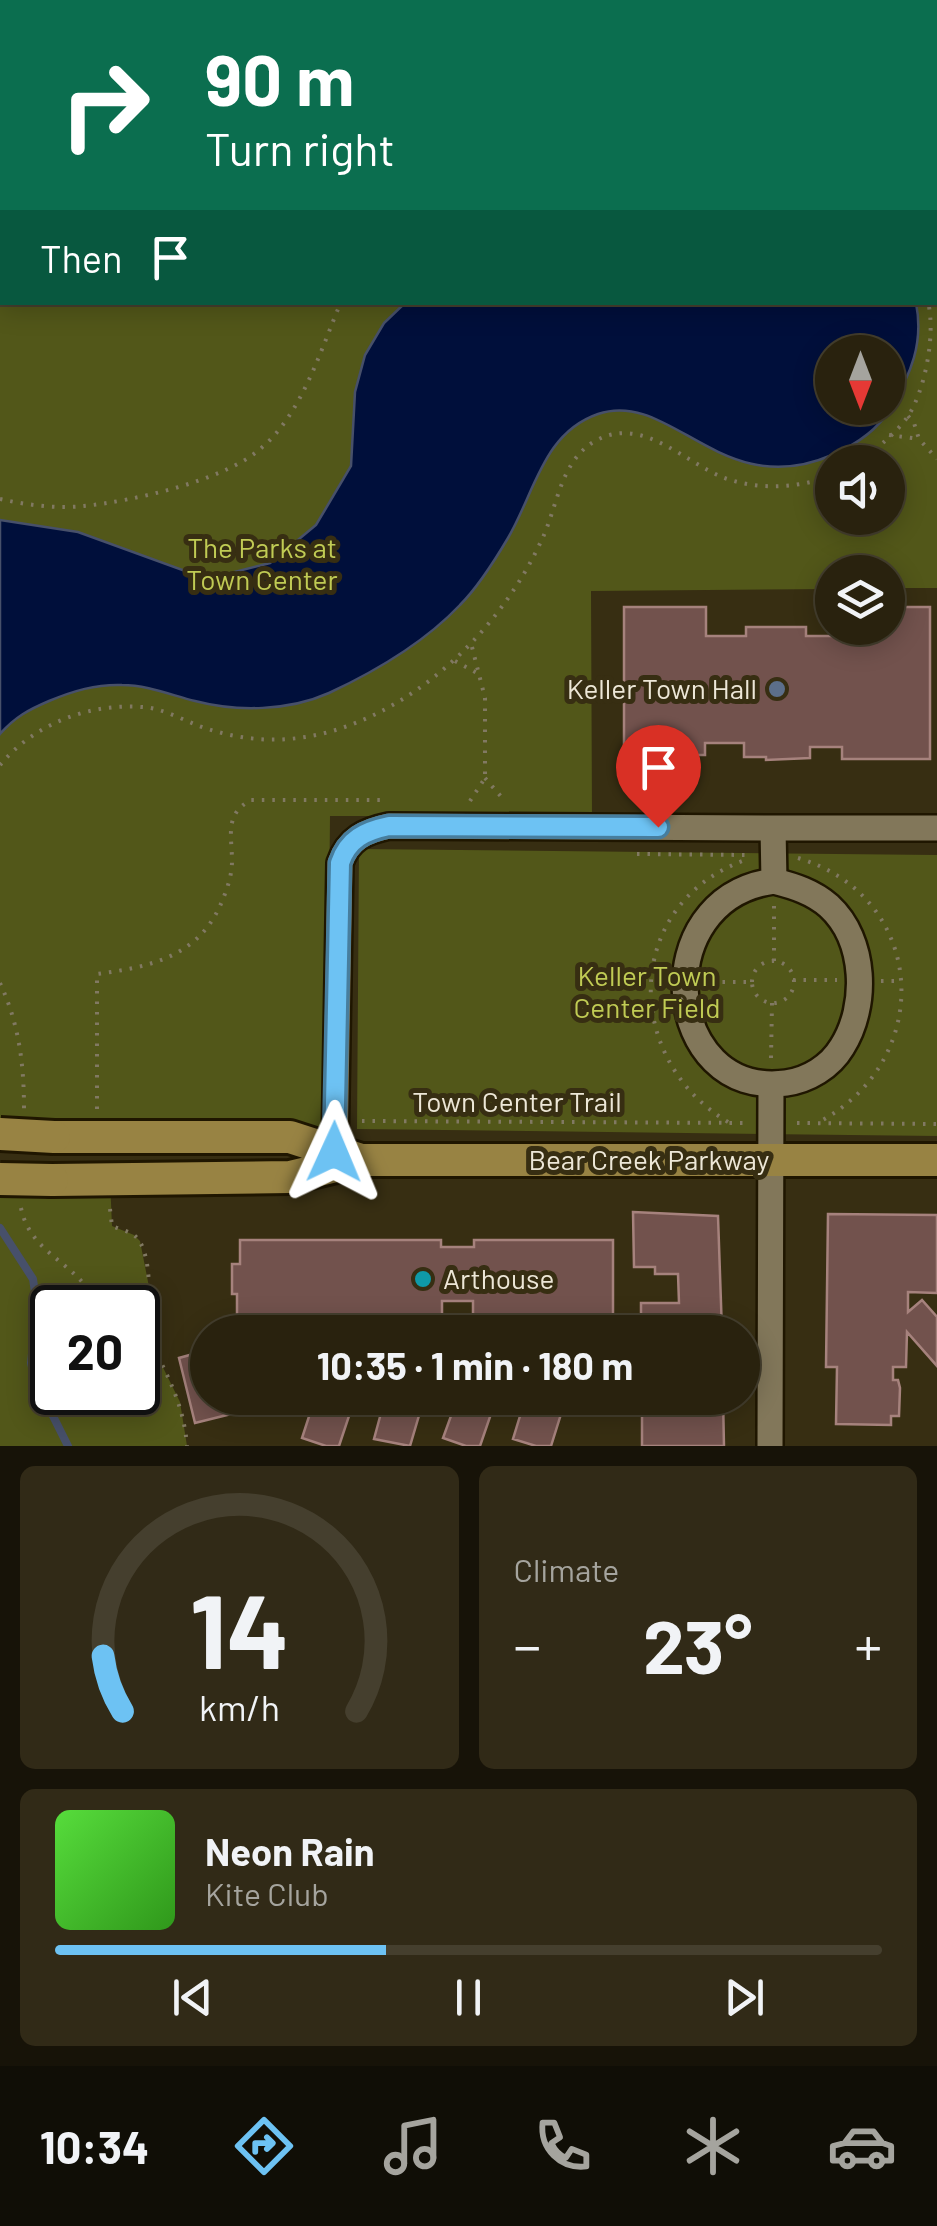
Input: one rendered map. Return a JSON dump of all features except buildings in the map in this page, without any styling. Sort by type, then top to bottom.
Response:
[{"type":"main road","name":"Bear Creek Parkway","points":[[0,1134],[290,1137],[348,1156],[937,1160]]},
{"type":"main road","name":"Bear Creek Parkway","points":[[0,1178],[290,1177],[348,1156]]},
{"type":"street","points":[[348,1156],[335,1117],[340,863],[345,847],[370,830],[389,826],[937,828]]},
{"type":"street","points":[[773,828],[774,881]]},
{"type":"street","points":[[774,881],[811,893],[831,908],[853,944],[859,986],[852,1026],[842,1048],[808,1077],[771,1084],[736,1076],[708,1052],[689,1015],[684,978],[703,920],[718,904],[752,884],[774,881]]},
{"type":"street","points":[[770,1446],[771,1084]]},
{"type":"path","points":[[0,499],[26,505],[84,506],[228,471],[261,450],[280,426],[305,387],[340,305]]},
{"type":"path","points":[[878,445],[908,416],[928,360],[932,333],[928,305]]},
{"type":"path","points":[[908,416],[919,439],[937,460]]},
{"type":"path","points":[[0,764],[57,720],[108,709],[144,707],[232,736],[268,741],[328,732],[375,713],[410,694],[471,645],[526,570],[570,467],[597,440],[616,435],[644,437],[722,477],[752,485],[787,486],[815,480]]},
{"type":"path","points":[[889,436],[919,439]]},
{"type":"path","points":[[470,801],[485,778],[486,707],[471,645]]},
{"type":"path","points":[[453,660],[477,673]]},
{"type":"path","points":[[485,778],[504,800]]},
{"type":"path","points":[[97,1114],[97,974],[154,964],[181,952],[203,934],[229,884],[232,821],[240,806],[251,800],[390,800]]},
{"type":"path","points":[[774,881],[774,961]]},
{"type":"path","points":[[774,961],[785,965],[793,980],[788,996],[772,1003],[756,994],[752,982],[756,969],[774,961]]},
{"type":"path","points":[[771,1084],[772,1003]]},
{"type":"path","name":"Town Center Trail","points":[[335,1117],[354,1121],[937,1124]]},
{"type":"path","points":[[110,1209],[112,1226],[134,1235],[140,1242],[149,1285]]},
{"type":"path","points":[[160,1362],[180,1402],[186,1446]]},
{"type":"green space","name":"The Parks at Town Center","points":[[0,305],[937,305],[937,588],[905,588],[905,555],[815,555],[815,589],[591,591],[592,816],[330,816],[327,1130],[0,1118]]},
{"type":"green space","name":"Keller Town Center Field","points":[[359,849],[937,855],[937,1136],[357,1129]]},
{"type":"green space","points":[[0,1179],[110,1179],[112,1226],[140,1241],[149,1285],[30,1285],[30,1415],[160,1415],[160,1361],[180,1402],[187,1446],[0,1446]]},
{"type":"water","points":[[403,305],[916,305],[917,345],[905,381],[905,335],[815,335],[815,425],[878,425],[851,445],[815,445],[815,460],[793,466],[759,465],[729,457],[650,417],[625,411],[598,414],[579,423],[552,449],[508,538],[467,598],[415,644],[329,693],[297,703],[245,708],[211,705],[141,687],[103,686],[41,704],[0,734],[0,520],[78,532],[207,579],[270,563],[316,525],[351,466],[355,392],[365,355],[384,323]]},
{"type":"waterway","points":[[0,1228],[33,1279],[37,1306],[31,1363],[35,1380],[68,1446]]},
{"type":"place","name":"Keller Town Hall","points":[[777,689]]},
{"type":"place","name":"Arthouse","points":[[423,1279]]},
{"type":"route","points":[[334,1152],[340,863],[345,847],[370,830],[389,826],[658,827]]}]
